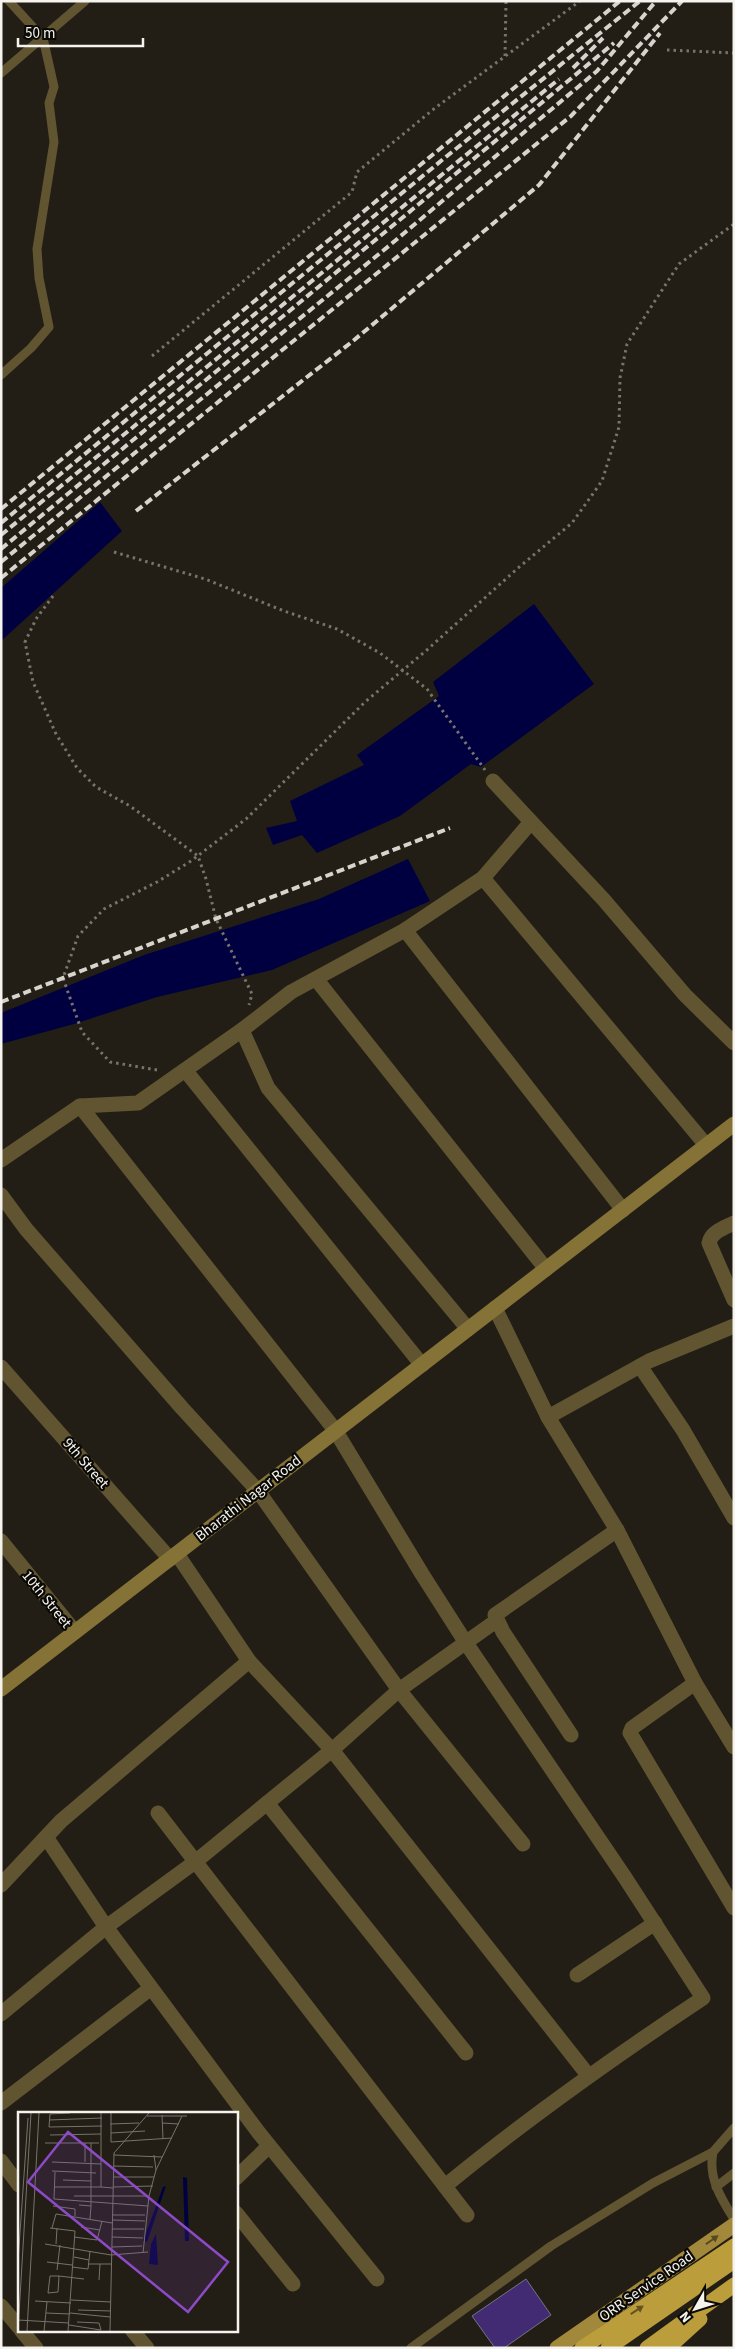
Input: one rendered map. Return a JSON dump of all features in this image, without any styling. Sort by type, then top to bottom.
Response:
[{"type":"highway","points":[[582,2348],[734,2246]]},
{"type":"highway","points":[[608,2348],[734,2260]]},
{"type":"highway","points":[[626,2348],[734,2273]]},
{"type":"highway","points":[[647,2348],[734,2285]]},
{"type":"highway","points":[[668,2348],[701,2318],[716,2298]]},
{"type":"main road","name":"Bharathi Nagar Road","points":[[1,1689],[734,1124]]},
{"type":"main road","name":"ORR Service Road","points":[[557,2348],[734,2225]]},
{"type":"street","points":[[493,781],[604,900],[685,996],[734,1043]]},
{"type":"street","points":[[1,1160],[80,1106],[138,1103],[242,1030],[291,992],[406,930],[484,878],[531,822]]},
{"type":"street","points":[[484,878],[706,1145]]},
{"type":"street","points":[[406,930],[623,1210]]},
{"type":"street","points":[[316,979],[546,1269]]},
{"type":"street","points":[[242,1030],[268,1088],[468,1329]]},
{"type":"street","points":[[185,1070],[422,1365]]},
{"type":"street","points":[[80,1106],[335,1430],[466,1643],[655,1924],[702,1998],[588,2075],[519,2126],[445,2186]]},
{"type":"street","points":[[1,1195],[26,1229],[182,1408],[258,1491],[400,1690],[523,1844]]},
{"type":"street","points":[[734,1223],[710,1237],[709,1243],[734,1300]]},
{"type":"street","points":[[495,1308],[548,1417],[617,1530],[695,1683],[734,1747]]},
{"type":"street","points":[[548,1417],[640,1366],[734,1326]]},
{"type":"street","points":[[640,1366],[684,1430],[734,1518]]},
{"type":"street","name":"9th Street","points":[[1,1367],[173,1556],[249,1662],[332,1750],[588,2075]]},
{"type":"street","points":[[570,1735],[496,1621],[495,1615],[499,1610],[617,1530]]},
{"type":"street","name":"10th Street","points":[[1,1541],[75,1632]]},
{"type":"street","points":[[1,2014],[106,1927],[195,1862],[332,1750],[400,1690],[496,1621]]},
{"type":"street","points":[[1,1885],[61,1821],[249,1662]]},
{"type":"street","points":[[695,1683],[639,1722],[632,1728],[630,1733],[734,1908]]},
{"type":"street","points":[[267,1803],[466,2053]]},
{"type":"street","points":[[158,1813],[468,2215]]},
{"type":"street","points":[[46,1837],[106,1927],[151,1988],[270,2146],[377,2279]]},
{"type":"street","points":[[577,1975],[655,1924]]},
{"type":"street","points":[[1,2102],[151,1988]]},
{"type":"street","points":[[238,2176],[270,2146]]},
{"type":"street","points":[[1,2161],[18,2185]]},
{"type":"street","points":[[238,2215],[293,2284]]},
{"type":"street","points":[[1,2306],[18,2326]]},
{"type":"street","points":[[23,2332],[36,2348]]},
{"type":"street","points":[[134,2332],[147,2348]]},
{"type":"lane","points":[[1,376],[31,348],[49,326],[39,278],[37,249],[54,142],[49,104],[54,87],[43,38],[9,1]]},
{"type":"lane","points":[[1,72],[85,1]]},
{"type":"lane","points":[[411,2348],[551,2246],[653,2183],[713,2152],[734,2128]]},
{"type":"lane","points":[[713,2152],[710,2165],[716,2187],[734,2218]]},
{"type":"lane","points":[[716,2187],[734,2172]]},
{"type":"path","points":[[506,1],[506,56]]},
{"type":"path","points":[[152,356],[352,192],[357,172],[435,108],[580,1]]},
{"type":"path","points":[[667,50],[734,54]]},
{"type":"path","points":[[185,1070],[162,1071],[110,1062],[82,1032],[63,978],[78,936],[104,910],[157,882],[198,856],[246,819],[364,702],[572,523],[602,481],[619,427],[620,378],[627,344],[680,264],[734,224]]},
{"type":"path","points":[[114,552],[205,579],[284,611],[337,629],[380,653],[427,689],[493,781]]},
{"type":"path","points":[[53,596],[36,619],[25,642],[33,682],[56,734],[77,768],[96,787],[130,806],[198,856],[206,878],[216,919],[252,994],[242,1030]]},
{"type":"shaded area","points":[[100,502],[122,531],[1,641],[1,588]]},
{"type":"shaded area","points":[[534,604],[594,684],[481,767],[471,764],[400,816],[317,853],[302,835],[273,845],[266,828],[297,821],[290,801],[364,765],[357,755],[439,696],[433,682]]},
{"type":"shaded area","points":[[408,859],[430,901],[272,970],[157,997],[74,1024],[1,1044],[1,1013],[144,955],[319,899]]},
{"type":"building","points":[[526,2279],[551,2315],[504,2348],[495,2348],[472,2316]]},
{"type":"railway","points":[[1,509],[620,1]]},
{"type":"railway","points":[[1,523],[447,156],[640,1]]},
{"type":"railway","points":[[1,562],[390,245],[597,71],[656,1]]},
{"type":"railway","points":[[1,578],[571,116],[682,1]]},
{"type":"railway","points":[[136,511],[353,341],[539,185],[660,33]]},
{"type":"railway","points":[[573,68],[603,38]]},
{"type":"railway","points":[[1,549],[614,43]]},
{"type":"railway","points":[[1,535],[559,79]]},
{"type":"railway","points":[[1,1002],[450,828]]}]
